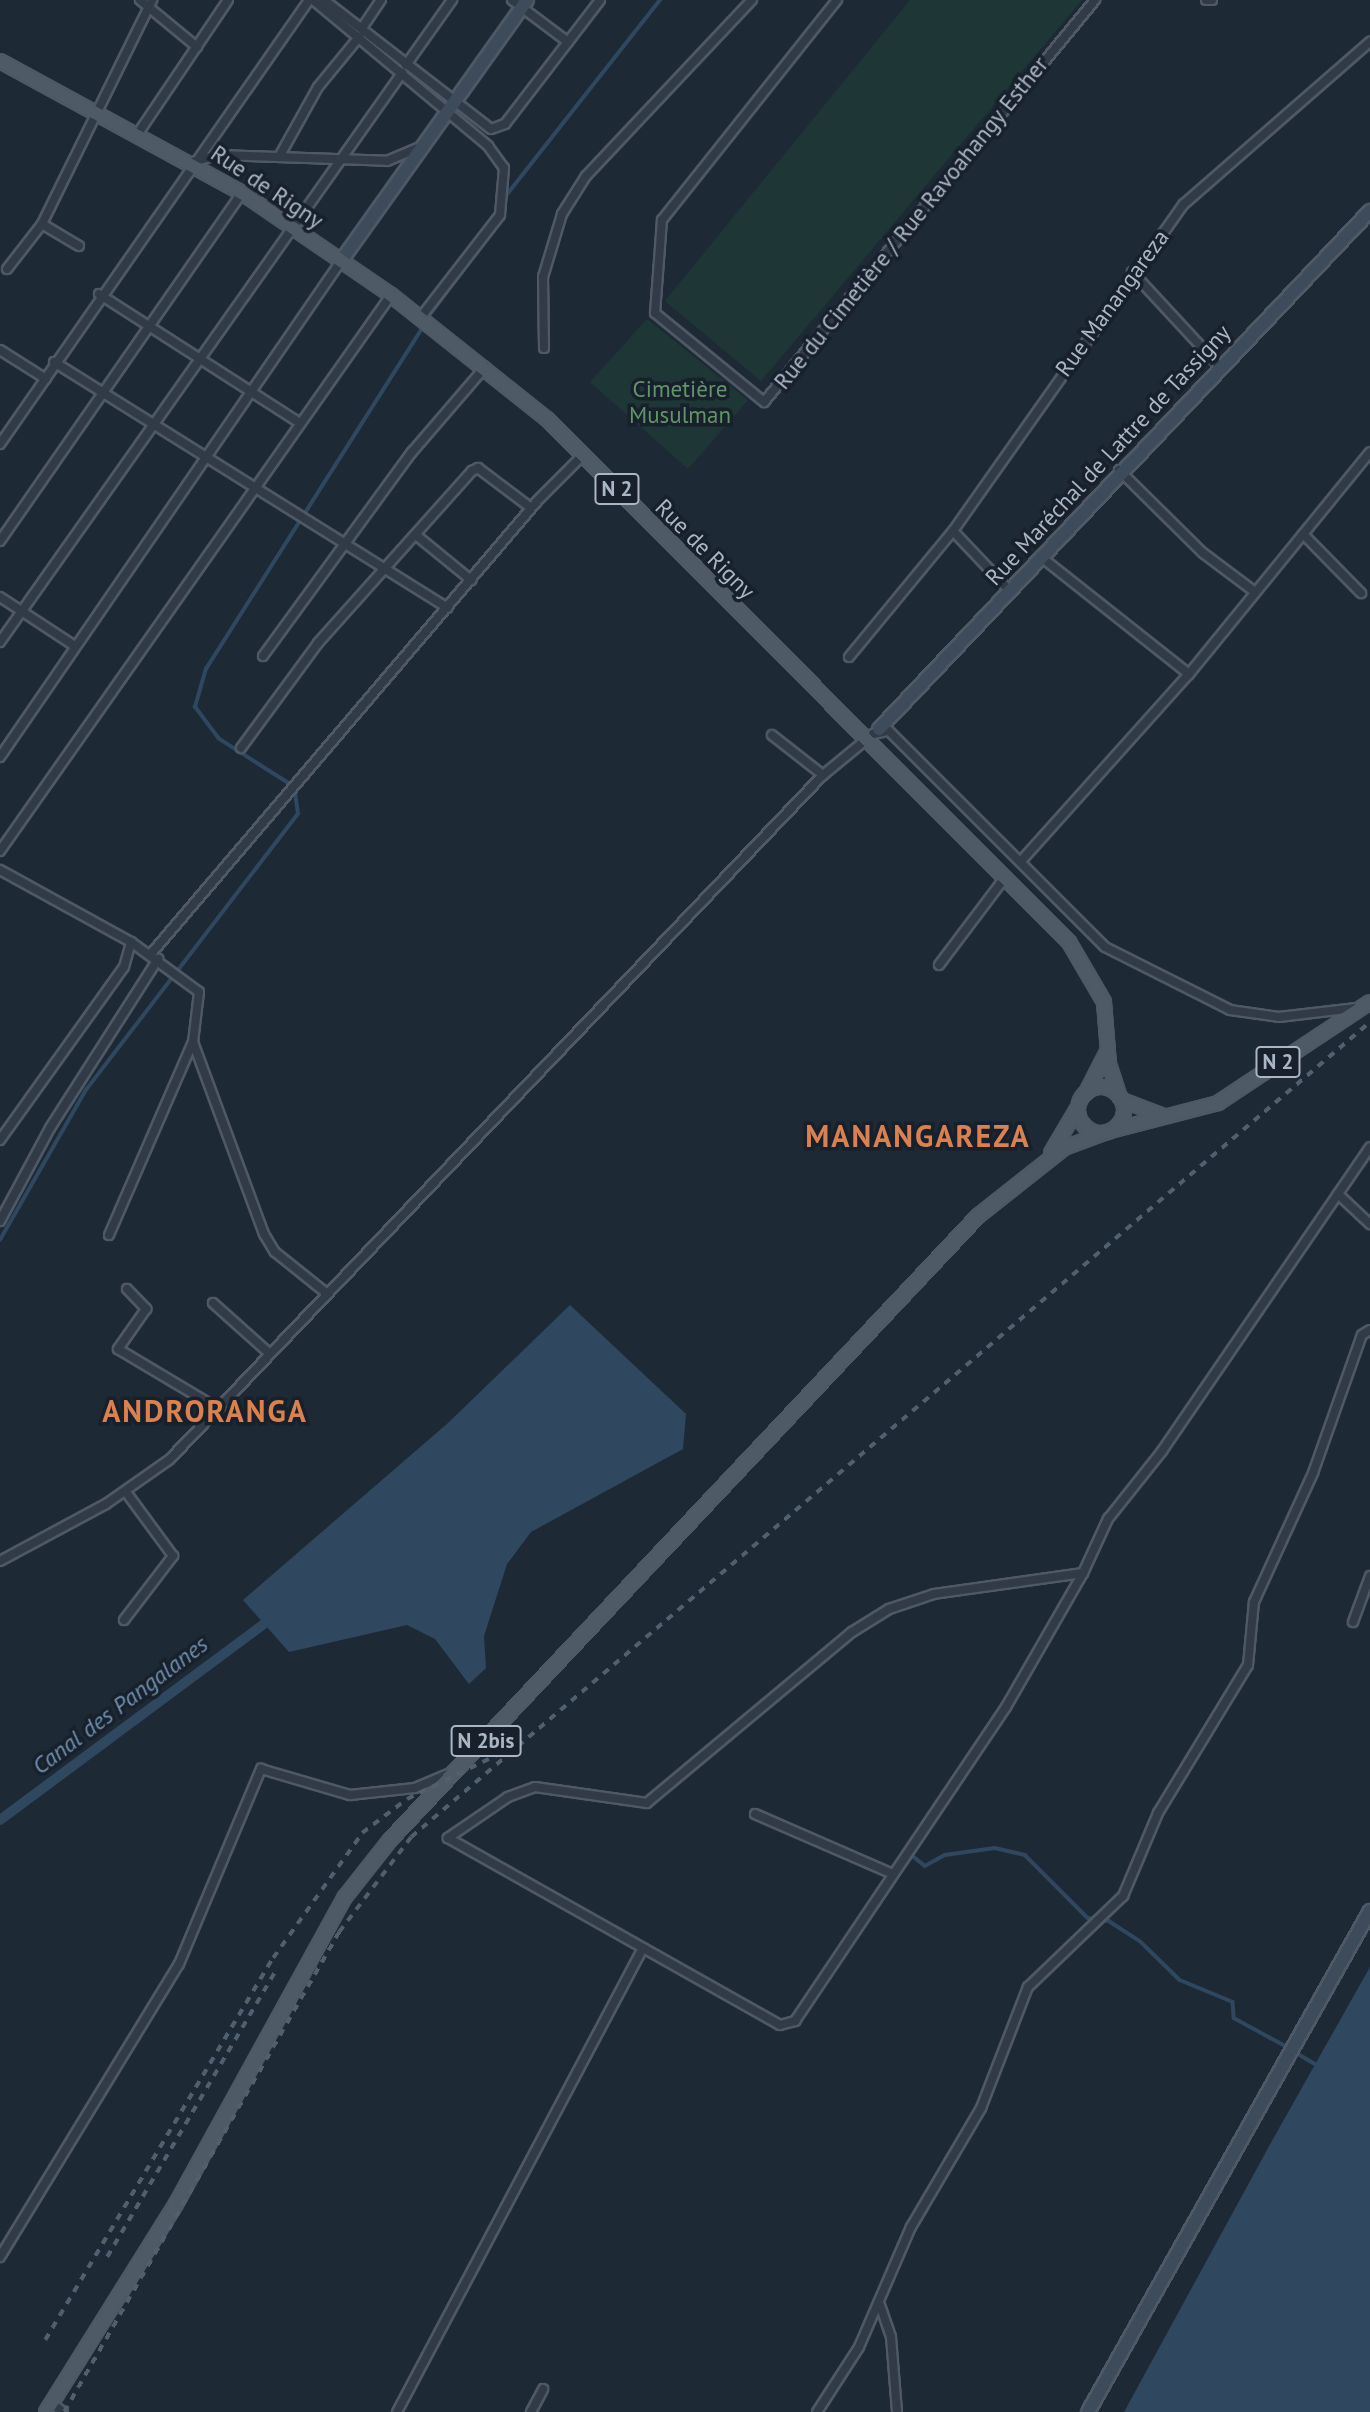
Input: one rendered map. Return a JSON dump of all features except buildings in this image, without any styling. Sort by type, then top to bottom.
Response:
[{"type":"main road","name":"Rue de Rigny","points":[[0,61],[139,132],[242,193],[391,295],[486,366],[583,454],[873,734],[1006,876],[1093,975],[1107,1017],[1107,1047],[1121,1098]]},
{"type":"main road","name":"N 2","points":[[1121,1098],[1150,1115],[1182,1115],[1218,1102],[1366,1005]]},
{"type":"main road","name":"Rue de Rigny","points":[[1086,1093],[1107,1047]]},
{"type":"main road","points":[[1044,1161],[1086,1093],[1100,1087],[1121,1098],[1123,1118],[1108,1132]]},
{"type":"main road","points":[[1079,1105],[1085,1126],[1108,1132]]},
{"type":"main road","points":[[1044,1161],[1108,1132],[1182,1115]]},
{"type":"main road","name":"N 2bis","points":[[49,2407],[176,2204],[345,1896],[459,1769],[978,1216],[1044,1161]]},
{"type":"street","points":[[140,0],[147,11],[197,47]]},
{"type":"street","points":[[7,269],[42,224],[100,114],[152,0]]},
{"type":"street","points":[[139,132],[228,0]]},
{"type":"street","points":[[0,444],[46,379],[54,362],[99,294],[311,0],[360,33]]},
{"type":"street","points":[[324,0],[404,69],[480,126],[505,124],[600,0]]},
{"type":"street","points":[[279,157],[318,87],[360,33],[381,0]]},
{"type":"street","points":[[0,642],[198,359],[294,230],[339,159],[452,0]]},
{"type":"street","points":[[544,348],[543,277],[562,214],[586,176],[752,0]]},
{"type":"street","name":"Rue du Cimetière / Rue Ravoahangy Esther","points":[[837,0],[668,209],[655,313],[764,402],[1095,0]]},
{"type":"street","points":[[1206,0],[1212,0]]},
{"type":"street","points":[[0,757],[250,390],[520,2],[569,42]]},
{"type":"street","name":"Rue Manangareza","points":[[849,657],[897,603],[953,531],[1132,272],[1184,204],[1230,160],[1370,42]]},
{"type":"street","points":[[421,317],[500,215],[504,191],[504,168],[450,106]]},
{"type":"street","points":[[192,162],[219,155],[387,161],[422,146]]},
{"type":"street","points":[[0,541],[106,394],[242,193]]},
{"type":"street","name":"Rue Maréchal de Lattre de Tassigny","points":[[873,734],[1119,470],[1370,211]]},
{"type":"street","points":[[42,224],[79,246]]},
{"type":"street","points":[[1132,272],[1219,366]]},
{"type":"street","points":[[99,294],[298,422]]},
{"type":"street","points":[[0,851],[298,422],[391,295]]},
{"type":"street","points":[[0,350],[46,379]]},
{"type":"street","points":[[54,362],[152,424],[310,517],[447,608]]},
{"type":"street","points":[[263,656],[347,541],[486,366]]},
{"type":"street","points":[[1022,860],[1189,674],[1370,452]]},
{"type":"street","points":[[0,1221],[50,1128],[157,958],[284,799],[531,508],[583,454]]},
{"type":"street","points":[[241,748],[318,643],[478,468],[531,508]]},
{"type":"street","points":[[1119,470],[1203,553],[1255,592]]},
{"type":"street","points":[[953,531],[1009,590]]},
{"type":"street","points":[[1303,534],[1361,593]]},
{"type":"street","points":[[417,536],[471,580]]},
{"type":"street","points":[[1040,556],[1189,674]]},
{"type":"street","points":[[0,597],[75,646]]},
{"type":"street","points":[[0,1561],[126,1492],[170,1459],[823,775],[873,734],[889,732],[1022,860],[1105,947],[1210,1003],[1279,1017],[1366,1005]]},
{"type":"street","points":[[772,735],[823,775]]},
{"type":"street","points":[[0,870],[157,958],[176,971],[198,992],[193,1042],[109,1235]]},
{"type":"street","points":[[939,965],[1006,876]]},
{"type":"street","points":[[0,1140],[124,967],[131,942]]},
{"type":"street","points":[[193,1042],[264,1234],[275,1252],[326,1293]]},
{"type":"street","points":[[1083,1573],[934,1594],[889,1609],[852,1632],[647,1803],[535,1787],[508,1797],[448,1838],[780,2025],[795,2021],[1006,1707],[1083,1573],[1108,1519],[1162,1451],[1370,1147]]},
{"type":"street","points":[[1338,1194],[1370,1224]]},
{"type":"street","points":[[127,1289],[146,1310],[118,1349],[217,1408]]},
{"type":"street","points":[[213,1303],[269,1353]]},
{"type":"street","points":[[817,2412],[880,2305],[911,2227],[981,2108],[1028,1987],[1122,1896],[1158,1813],[1248,1665],[1254,1602],[1313,1473],[1362,1335],[1370,1330]]},
{"type":"street","points":[[124,1620],[173,1556],[126,1492]]},
{"type":"street","points":[[1353,1622],[1370,1576]]},
{"type":"street","points":[[0,2257],[179,1964],[261,1769],[349,1795],[415,1788],[459,1769]]},
{"type":"street","points":[[755,1814],[893,1874]]},
{"type":"street","points":[[1088,2412],[1370,1911]]},
{"type":"street","points":[[397,2412],[643,1948]]},
{"type":"street","points":[[880,2305],[891,2337],[897,2412]]},
{"type":"street","points":[[531,2412],[543,2389]]},
{"type":"street","points":[[49,2407],[63,2412]]},
{"type":"green space","points":[[910,0],[1082,0],[761,381],[665,301]]},
{"type":"green space","name":"Cimetière Musulman","points":[[647,319],[748,400],[688,469],[590,382]]},
{"type":"water","points":[[570,1305],[686,1414],[683,1449],[531,1532],[507,1564],[484,1636],[486,1668],[469,1684],[435,1639],[407,1625],[289,1652],[243,1600],[448,1423]]},
{"type":"water","points":[[1370,1967],[1370,2412],[1124,2412],[1273,2139]]},
{"type":"waterway","points":[[505,197],[660,0]]},
{"type":"waterway","points":[[349,25],[478,133]]},
{"type":"waterway","points":[[502,215],[505,200]]},
{"type":"waterway","points":[[429,316],[480,248]]},
{"type":"waterway","points":[[0,1240],[86,1090],[298,814],[294,787],[219,739],[195,707],[206,669],[424,326]]},
{"type":"waterway","points":[[1042,548],[1079,508]]},
{"type":"waterway","name":"Canal des Pangalanes","points":[[0,1820],[264,1624]]},
{"type":"waterway","points":[[914,1857],[925,1866],[945,1855],[995,1848],[1025,1855],[1088,1918],[1109,1921],[1141,1942],[1180,1980],[1233,2002],[1234,2018],[1289,2048]]},
{"type":"waterway","points":[[1295,2052],[1315,2064]]},
{"type":"railway","points":[[64,2412],[339,1932],[411,1837],[1370,1022]]},
{"type":"railway","points":[[45,2340],[273,1958],[362,1833],[407,1799],[497,1755]]},
{"type":"railway","points":[[107,2257],[277,1968]]},
{"type":"district","name":"MANANGAREZA","points":[[918,1136]]},
{"type":"district","name":"ANDRORANGA","points":[[205,1411]]}]
